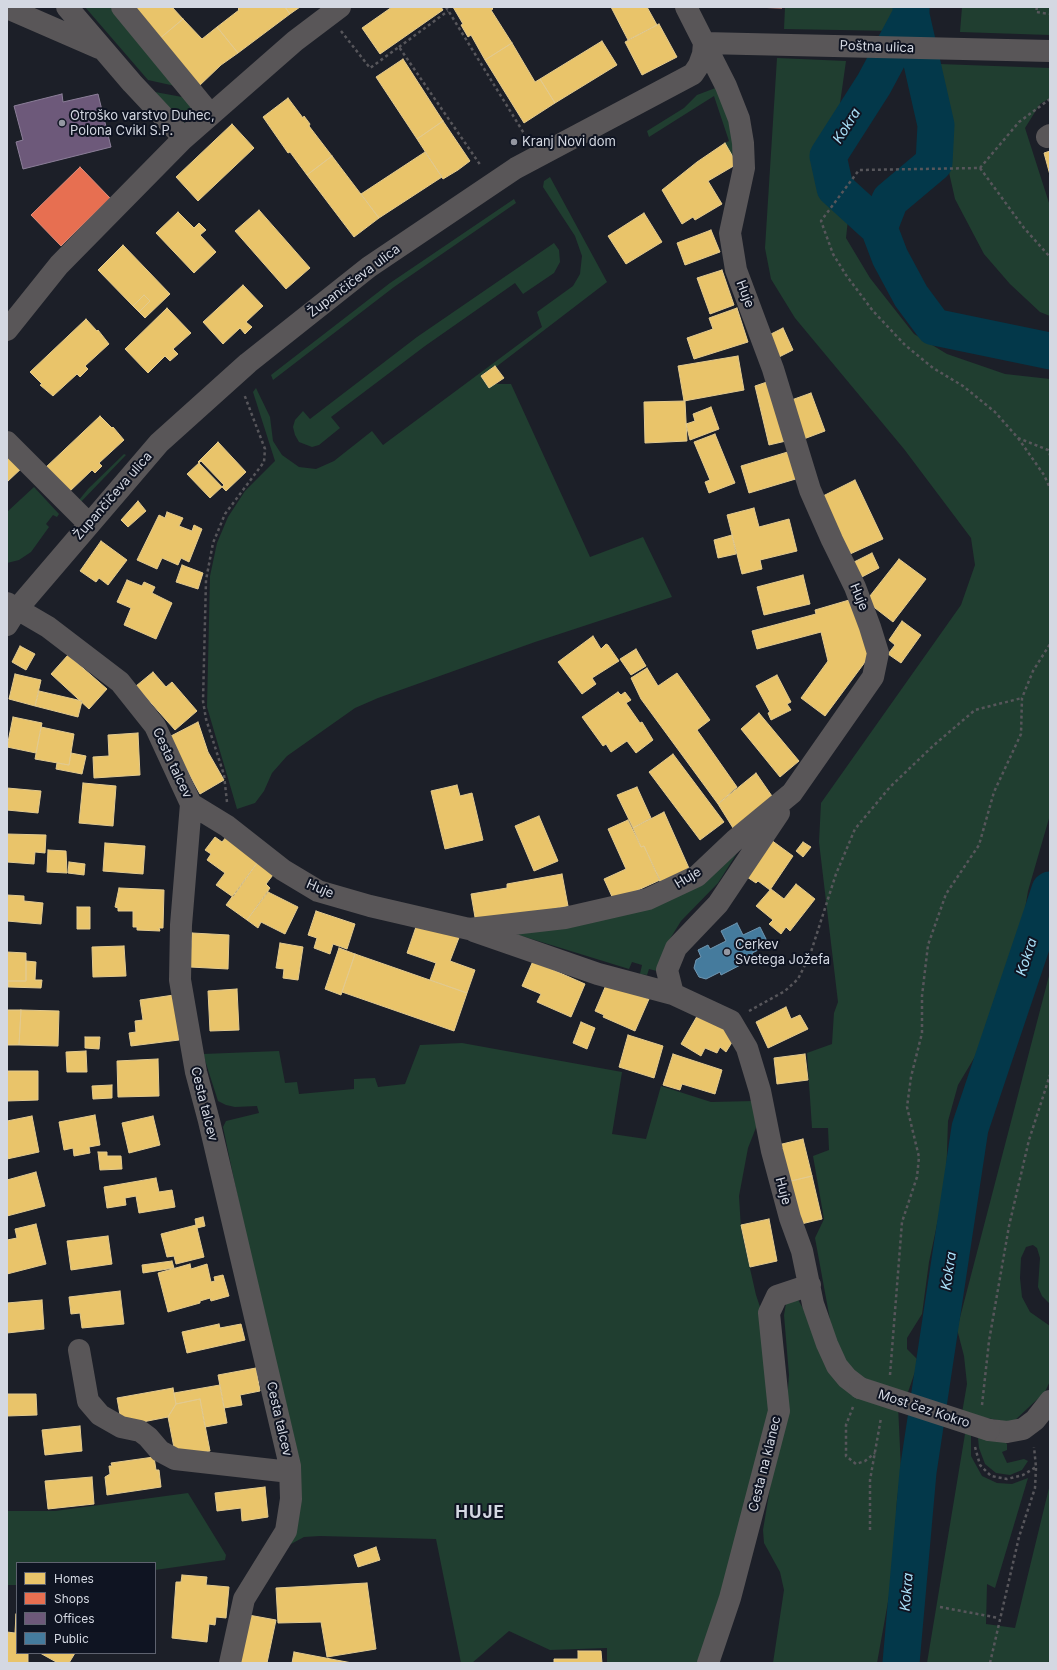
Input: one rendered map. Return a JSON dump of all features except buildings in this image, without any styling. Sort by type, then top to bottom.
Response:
[{"type":"street","points":[[68,7],[104,50],[178,132]]},
{"type":"street","points":[[122,7],[210,114]]},
{"type":"street","points":[[7,330],[60,265],[182,140],[295,41],[340,7]]},
{"type":"street","points":[[686,7],[704,43]]},
{"type":"street","points":[[7,8],[104,50]]},
{"type":"street","name":"Poštna ulica","points":[[704,43],[1050,51]]},
{"type":"street","name":"Župančičeva ulica","points":[[10,612],[159,443],[248,363],[369,267],[516,168],[693,74],[699,66],[703,54],[704,43]]},
{"type":"street","name":"Huje","points":[[469,929],[565,918],[648,899],[697,876],[735,840],[792,793],[873,677],[878,653],[855,586],[832,540],[810,490],[773,369],[736,270],[730,233],[744,168],[743,142],[739,119],[726,86],[704,43]]},
{"type":"street","points":[[7,442],[88,523]]},
{"type":"street","name":"Cesta talcev","points":[[10,612],[48,627],[120,682],[155,726],[191,804],[181,925],[180,980],[196,1072],[209,1121],[290,1472],[291,1499],[286,1531],[244,1599],[230,1663]]},
{"type":"street","points":[[673,994],[667,970],[676,948],[718,904],[792,793]]},
{"type":"street","name":"Huje","points":[[191,804],[227,826],[283,870],[318,891],[370,906],[469,929],[598,974],[673,994],[731,1021],[747,1048],[760,1091],[772,1151],[790,1218],[802,1251],[813,1304],[837,1366],[847,1378],[860,1388]]},
{"type":"street","name":"Cesta na klanec","points":[[708,1663],[730,1598],[779,1411],[769,1313],[777,1296],[810,1285]]},
{"type":"street","points":[[79,1350],[88,1401],[100,1415],[121,1427],[140,1431],[148,1437],[160,1451],[175,1459],[290,1472]]},
{"type":"street","name":"Most čez Kokro","points":[[860,1388],[981,1429],[1007,1432],[1023,1430],[1035,1420],[1050,1401]]},
{"type":"path","points":[[446,7],[525,135]]},
{"type":"path","points":[[1037,7],[1036,12],[1050,14]]},
{"type":"path","points":[[339,29],[370,68],[448,11]]},
{"type":"path","points":[[398,47],[483,170]]},
{"type":"path","points":[[1050,99],[1019,122],[979,168],[859,170],[821,221],[833,254],[873,311],[905,345],[933,368],[963,386],[995,412],[1018,438],[1044,475],[1050,488]]},
{"type":"path","points":[[979,168],[1024,228],[1050,257]]},
{"type":"path","points":[[227,826],[227,793],[224,775],[206,719],[203,701],[206,580],[213,543],[225,514],[264,462],[265,449],[244,394]]},
{"type":"path","points":[[1018,438],[1048,450],[1050,454]]},
{"type":"path","points":[[889,1382],[902,1222],[917,1177],[919,1157],[907,1107],[911,1077],[922,1033],[922,996],[928,946],[946,894],[979,845],[994,792],[1021,734],[1022,698],[1033,671],[1050,644]]},
{"type":"path","points":[[731,1021],[786,991],[798,979],[810,954],[836,874],[856,829],[890,787],[934,745],[975,710],[1022,698]]},
{"type":"path","points":[[1036,1467],[1024,1475],[1006,1479],[991,1476],[980,1465],[981,1429],[989,1341],[1009,1226],[1029,1140],[1050,1075]]},
{"type":"path","points":[[860,1388],[846,1425],[846,1456],[856,1464],[865,1461],[876,1452]]},
{"type":"path","points":[[870,1530],[870,1480],[883,1410]]},
{"type":"path","points":[[990,1663],[999,1618],[1019,1537],[1034,1488],[1036,1467],[1034,1456],[1035,1420]]},
{"type":"path","points":[[940,1607],[999,1618]]},
{"type":"green space","points":[[85,7],[115,7],[184,88],[148,80]]},
{"type":"green space","points":[[785,7],[895,7],[895,31],[784,29]]},
{"type":"green space","points":[[962,7],[1050,7],[1050,35],[960,32]]},
{"type":"green space","points":[[777,58],[846,61],[833,153],[849,210],[846,238],[870,278],[914,334],[947,354],[1005,374],[1050,379],[1050,815],[1028,891],[1016,962],[992,1028],[958,1085],[948,1121],[946,1182],[929,1262],[922,1314],[907,1338],[907,1349],[917,1359],[916,1369],[907,1395],[847,1371],[835,1347],[815,1238],[824,1219],[813,1156],[829,1150],[828,1128],[812,1128],[807,1053],[832,1044],[834,1013],[838,1002],[819,842],[821,803],[961,605],[975,565],[971,538],[904,449],[795,318],[771,279],[765,248]]},
{"type":"green space","points":[[939,64],[1050,68],[1050,98],[1040,104],[1025,128],[1050,206],[1050,316],[1040,312],[1010,284],[984,254],[955,199],[946,159],[937,146],[935,118]]},
{"type":"green space","points":[[718,87],[730,123],[737,164],[725,143],[729,141],[714,96],[649,137],[647,131],[684,108],[697,95]]},
{"type":"green space","points":[[155,92],[193,99],[198,111],[184,123],[180,123]]},
{"type":"green space","points":[[550,177],[607,282],[496,367],[495,366],[481,376],[489,388],[495,384],[511,384],[590,557],[643,537],[672,597],[535,642],[378,698],[355,708],[287,756],[272,773],[264,791],[255,803],[237,809],[207,707],[210,576],[217,543],[228,517],[245,491],[275,461],[253,392],[256,388],[270,417],[273,441],[282,455],[299,467],[316,469],[334,461],[372,431],[383,445],[542,327],[537,312],[573,286],[580,274],[582,256],[575,236],[543,187],[544,181]]},
{"type":"green space","points":[[514,199],[516,203],[394,287],[273,380],[271,375],[390,283]]},
{"type":"green space","points":[[554,243],[559,250],[560,262],[554,273],[523,294],[515,283],[425,346],[331,417],[340,428],[319,445],[312,447],[299,442],[293,427],[295,420],[303,411],[310,419],[417,337]]},
{"type":"green space","points":[[124,454],[126,455],[77,506],[79,500],[88,489]]},
{"type":"green space","points":[[34,487],[59,514],[57,517],[53,515],[46,524],[49,527],[31,552],[19,560],[7,563],[7,512]]},
{"type":"green space","points":[[737,853],[718,883],[681,921],[665,947],[657,971],[649,969],[647,975],[640,974],[642,965],[632,962],[629,969],[509,932],[591,920]]},
{"type":"green space","points":[[1050,972],[1050,1304],[1042,1296],[1038,1287],[1040,1258],[1037,1248],[1033,1245],[1026,1247],[1021,1258],[1020,1278],[1022,1297],[1030,1312],[1050,1326],[1050,1381],[1045,1392],[1012,1423],[962,1413],[967,1384],[964,1356],[957,1329]]},
{"type":"green space","points":[[462,1043],[622,1072],[612,1134],[646,1139],[661,1086],[711,1102],[754,1101],[757,1125],[748,1148],[739,1196],[741,1229],[756,1295],[767,1328],[771,1420],[701,1663],[607,1663],[607,1648],[550,1650],[509,1631],[472,1663],[461,1663],[436,1539],[320,1536],[304,1537],[291,1544],[289,1541],[292,1533],[241,1213],[223,1127],[226,1121],[259,1113],[257,1106],[235,1107],[218,1101],[203,1054],[279,1051],[285,1083],[297,1082],[299,1094],[354,1089],[354,1079],[375,1078],[378,1087],[405,1084],[420,1045]]},
{"type":"green space","points":[[796,1296],[814,1328],[834,1378],[898,1405],[901,1470],[897,1500],[893,1574],[877,1663],[773,1663],[784,1590],[780,1572],[764,1543],[763,1530],[778,1440],[787,1403],[789,1375],[784,1315],[787,1298]]},
{"type":"green space","points":[[966,1428],[971,1429],[971,1456],[982,1476],[997,1483],[1012,1484],[1028,1478],[995,1588],[987,1584],[986,1624],[1015,1628],[1050,1484],[1050,1663],[927,1663]]},
{"type":"green space","points":[[978,1438],[1001,1438],[1007,1444],[1007,1450],[1002,1452],[1007,1463],[1024,1459],[1028,1461],[1022,1470],[1010,1475],[996,1473],[985,1464],[979,1448]]},
{"type":"green space","points":[[188,1493],[226,1555],[225,1560],[156,1570],[156,1562],[16,1562],[16,1585],[7,1585],[7,1511],[55,1511]]},
{"type":"waterway","name":"Kokra","points":[[911,7],[911,15],[936,125],[934,163],[890,200],[879,228],[890,257],[911,296],[934,327],[1050,351]]},
{"type":"waterway","name":"Kokra","points":[[879,228],[835,188],[828,156],[874,84],[911,15]]},
{"type":"waterway","name":"Kokra","points":[[901,1663],[918,1472],[970,1128],[1050,890]]},
{"type":"place","name":"Otroško varstvo Duhec, Polona Cvikl S.P.","points":[[62,123]]},
{"type":"place","name":"Kranj Novi dom","points":[[514,142]]},
{"type":"place","name":"Cerkev Svetega Jožefa","points":[[727,952]]},
{"type":"district","name":"HUJE","points":[[480,1513]]}]
